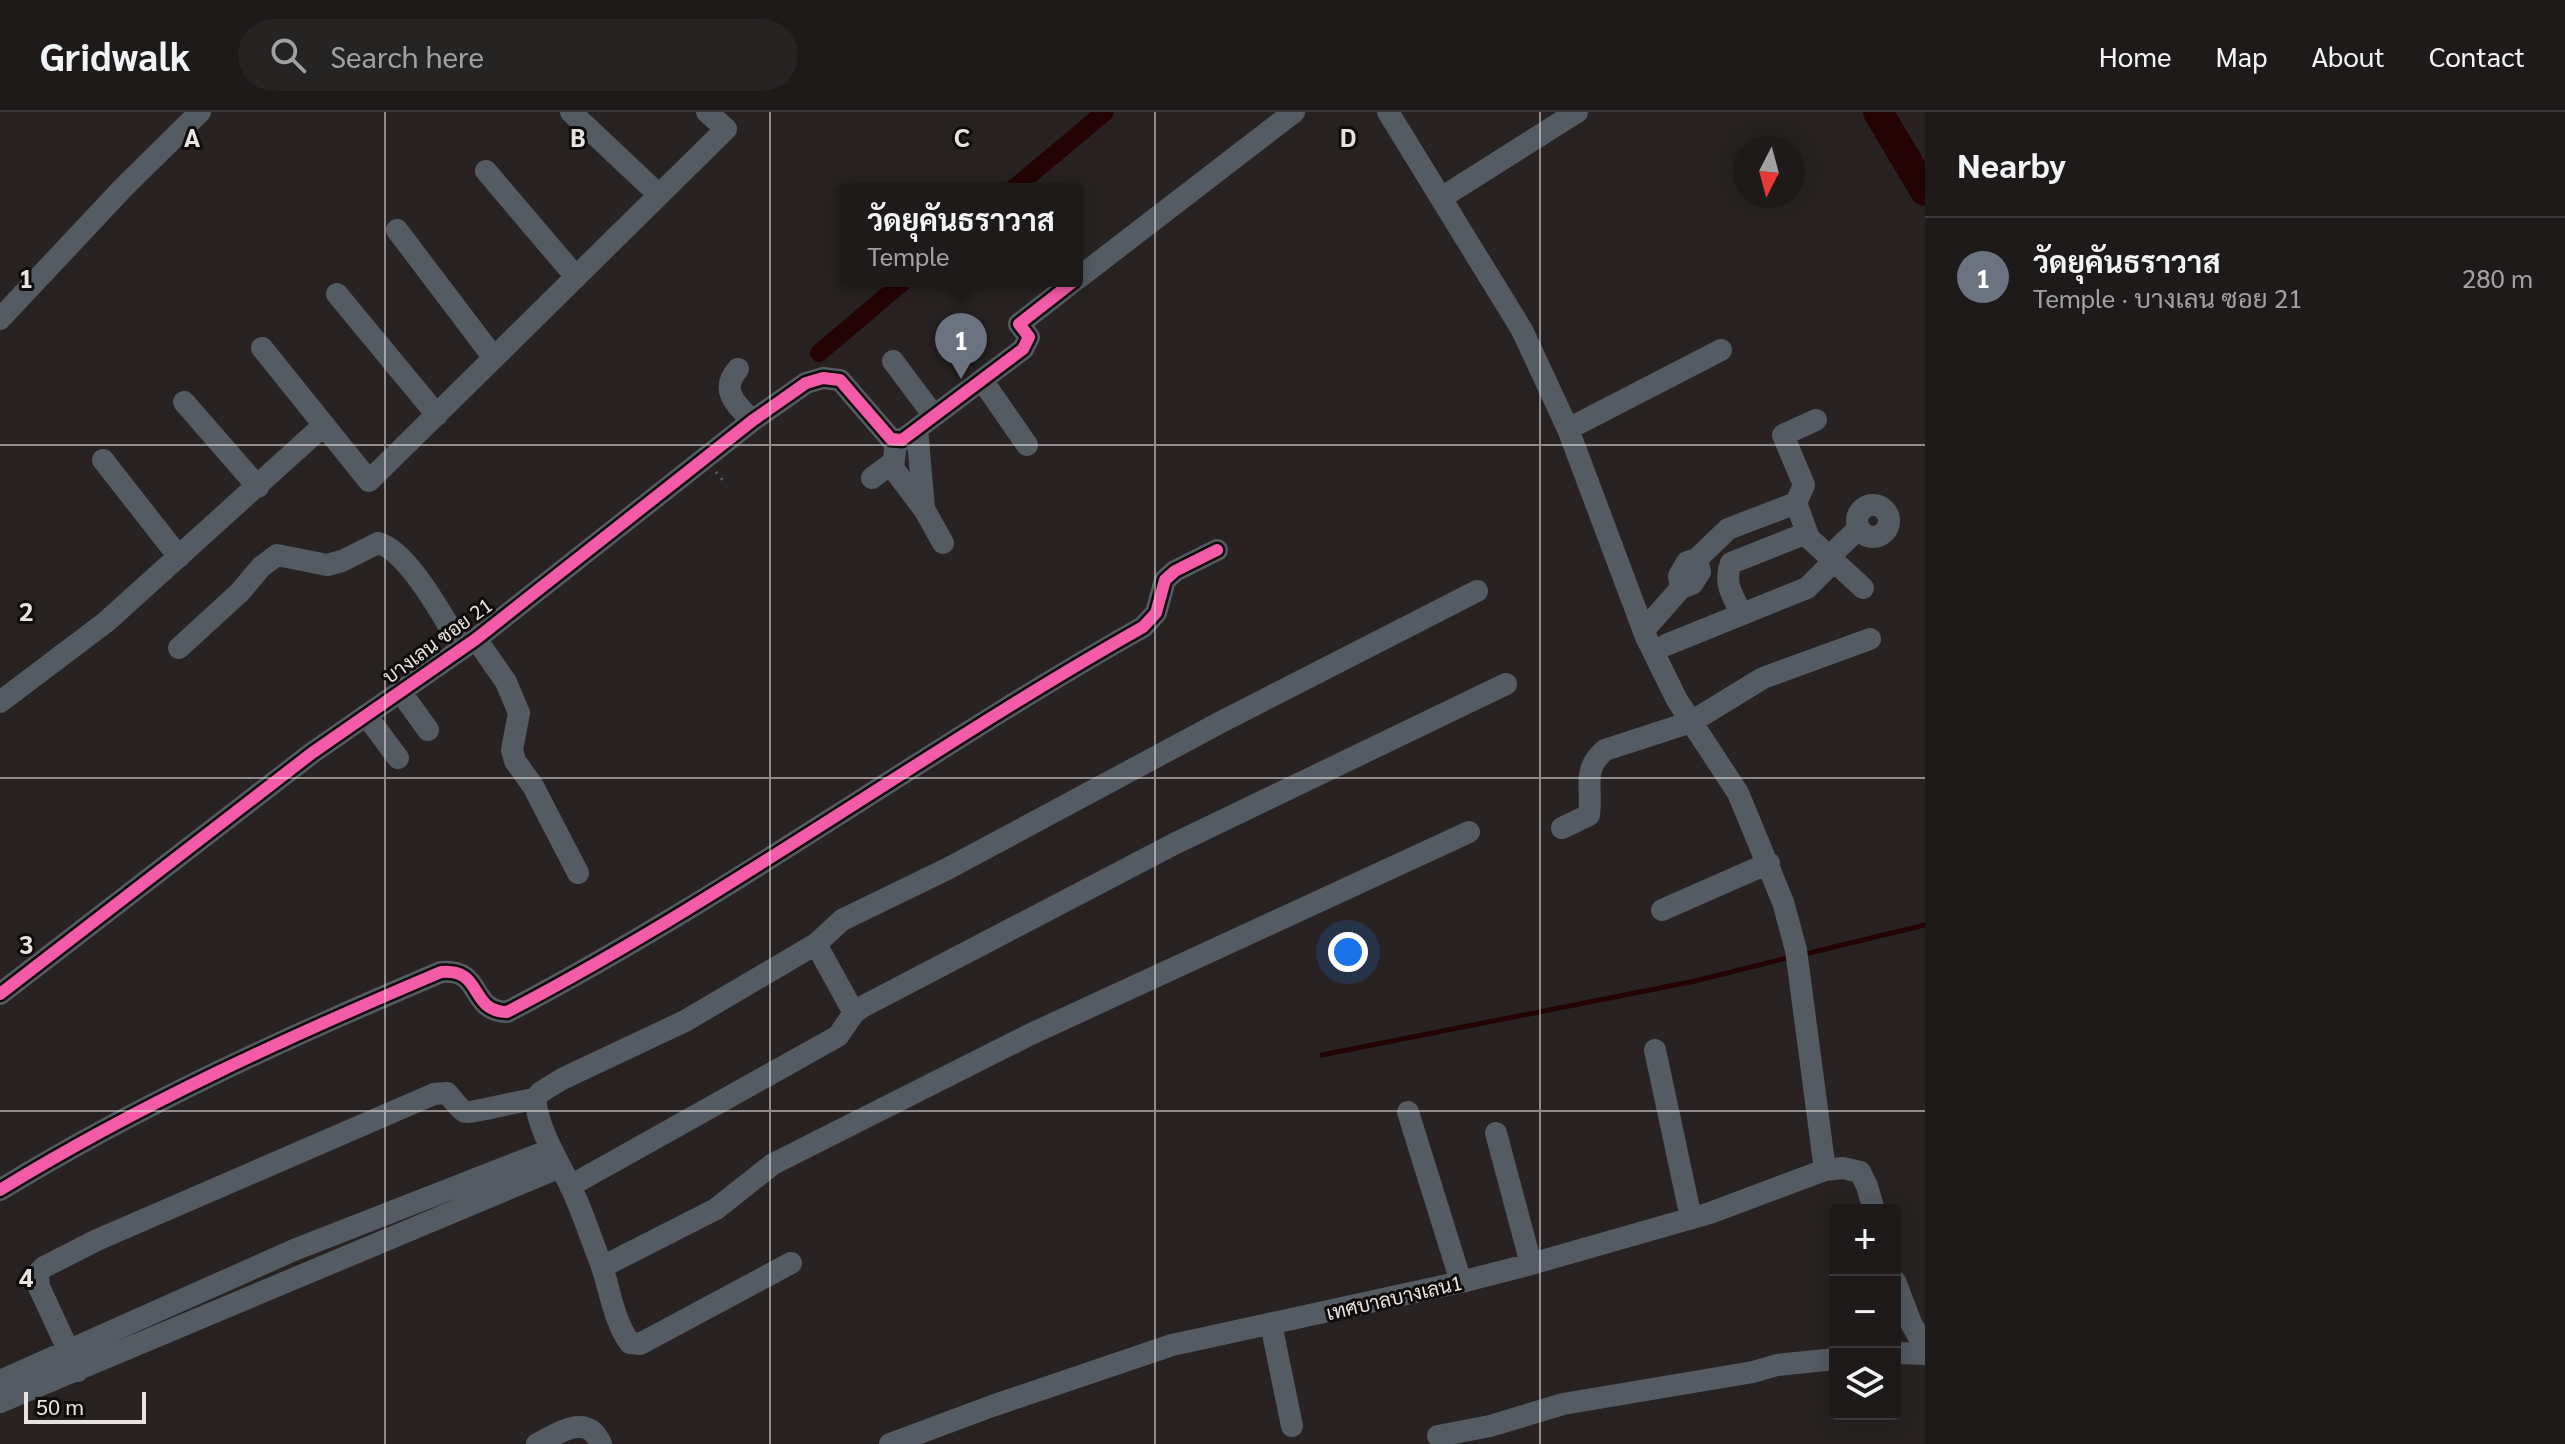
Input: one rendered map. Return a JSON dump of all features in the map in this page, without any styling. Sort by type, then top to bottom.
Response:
[{"type":"street","points":[[0,319],[123,188],[200,112]]},
{"type":"street","points":[[571,112],[659,195]]},
{"type":"street","points":[[262,348],[369,481],[726,129],[707,112]]},
{"type":"street","points":[[1083,275],[1294,112]]},
{"type":"street","points":[[1388,112],[1522,330],[1568,429],[1644,630],[1663,654],[1677,700],[1738,793],[1769,863],[1796,950],[1825,1170]]},
{"type":"street","points":[[1441,198],[1577,112]]},
{"type":"street","points":[[486,171],[576,277]]},
{"type":"street","points":[[397,230],[494,358]]},
{"type":"street","points":[[872,478],[893,448],[1028,343],[1029,337],[1019,324],[1067,287]]},
{"type":"street","points":[[337,294],[437,415]]},
{"type":"street","points":[[1568,429],[1721,350]]},
{"type":"street","points":[[893,361],[925,423],[924,509]]},
{"type":"street","points":[[738,369],[730,377],[729,391],[737,406],[752,421]]},
{"type":"street","name":"บางเลน ซอย 21","points":[[0,994],[239,808],[469,643],[752,421],[806,383],[823,378],[840,380],[893,448]]},
{"type":"street","points":[[982,380],[1027,445]]},
{"type":"street","points":[[184,402],[258,487]]},
{"type":"street","points":[[1816,420],[1783,435],[1804,485],[1796,503],[1807,533],[1830,560],[1863,588]]},
{"type":"street","points":[[0,702],[106,622],[324,425]]},
{"type":"street","points":[[893,448],[943,543]]},
{"type":"street","points":[[103,460],[179,557]]},
{"type":"street","points":[[1644,630],[1681,588],[1679,576],[1687,562],[1697,559],[1728,529],[1796,503]]},
{"type":"street","points":[[1663,654],[1742,614],[1807,588],[1859,528]]},
{"type":"street","points":[[1742,614],[1729,591],[1727,574],[1731,563],[1807,533]]},
{"type":"street","points":[[1714,542],[1731,563]]},
{"type":"street","points":[[179,648],[277,555],[327,565],[378,543],[384,544],[400,557],[469,643],[506,682],[519,713],[512,750],[515,761],[533,786],[578,873]]},
{"type":"street","points":[[0,1190],[116,1122],[289,1039],[441,972],[466,975],[493,1011],[507,1012],[542,994],[657,929],[880,787],[1143,627],[1156,613],[1165,580],[1175,571],[1217,550]]},
{"type":"street","points":[[78,1371],[37,1279],[44,1267],[152,1215],[434,1094],[447,1093],[465,1112],[471,1113],[535,1099],[562,1079],[685,1021],[816,944],[842,920],[947,869],[1221,722],[1477,591]]},
{"type":"street","points":[[1562,828],[1589,815],[1589,774],[1595,759],[1605,750],[1691,722],[1763,678],[1870,639]]},
{"type":"street","points":[[0,1402],[560,1168],[838,1036],[854,1013],[1174,844],[1506,684]]},
{"type":"street","points":[[400,691],[428,730]]},
{"type":"street","points":[[366,715],[398,758]]},
{"type":"street","points":[[602,1267],[716,1209],[773,1164],[1004,1048],[1469,832]]},
{"type":"street","points":[[1662,910],[1769,863]]},
{"type":"street","points":[[816,944],[854,1013]]},
{"type":"street","points":[[1655,1050],[1691,1218]]},
{"type":"street","points":[[535,1099],[536,1113],[602,1267],[622,1333],[630,1343],[640,1344],[791,1263]]},
{"type":"street","points":[[1408,1112],[1461,1282]]},
{"type":"street","points":[[1496,1133],[1531,1264]]},
{"type":"street","points":[[0,1381],[183,1298],[408,1204],[560,1168]]},
{"type":"street","name":"เทศบาลบางเลน1","points":[[890,1444],[1172,1345],[1531,1264],[1691,1218],[1825,1170],[1843,1168],[1860,1172],[1872,1204]]},
{"type":"street","points":[[408,1204],[416,1227]]},
{"type":"street","points":[[294,1250],[304,1273]]},
{"type":"street","points":[[1901,1297],[1925,1351],[1901,1353]]},
{"type":"street","points":[[183,1298],[193,1321]]},
{"type":"street","points":[[1271,1324],[1292,1426]]},
{"type":"street","points":[[1438,1436],[1490,1426],[1563,1404],[1753,1372],[1777,1365],[1829,1360]]},
{"type":"street","points":[[537,1444],[573,1426],[596,1433],[601,1444]]},
{"type":"waterway","points":[[1020,183],[1105,112]]},
{"type":"waterway","points":[[1878,112],[1925,191]]},
{"type":"waterway","points":[[819,353],[897,287]]},
{"type":"waterway","points":[[1801,955],[1925,925]]},
{"type":"waterway","points":[[1322,1055],[1695,981],[1791,957]]},
{"type":"cycle path","points":[[0,994],[312,753],[476,639],[752,421],[806,383],[823,378],[840,380],[891,439],[902,440],[1023,349],[1029,337],[1019,324],[1066,287]]},
{"type":"cycle path","points":[[0,1190],[161,1100],[328,1021],[441,972],[464,976],[486,1005],[507,1012],[669,920],[983,722],[1143,627],[1156,613],[1165,580],[1175,571],[1217,550]]},
{"type":"place","name":"วัดยุคันธราวาส","points":[[961,379]]}]
